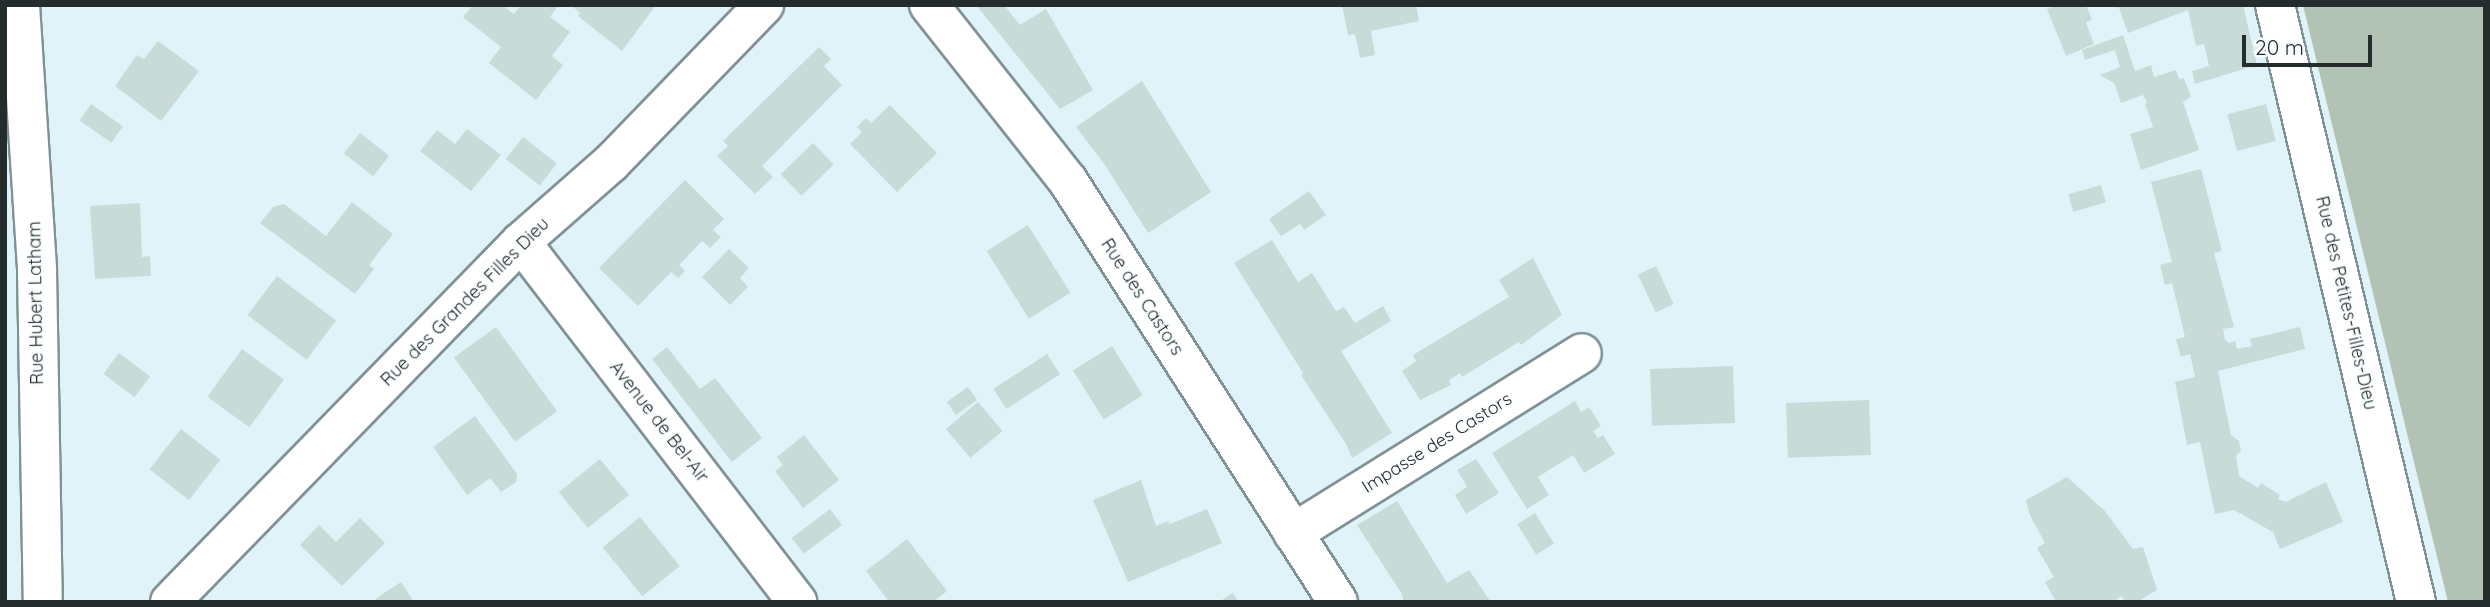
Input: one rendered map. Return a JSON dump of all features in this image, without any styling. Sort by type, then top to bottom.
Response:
[{"type":"street","name":"Rue Hubert Latham","points":[[20,5],[37,270],[43,602]]},
{"type":"street","name":"Rue des Grandes Filles Dieu","points":[[170,602],[520,242],[611,163],[764,5]]},
{"type":"street","name":"Rue des Castors","points":[[929,5],[1068,181],[1338,602]]},
{"type":"street","name":"Rue des Petites-Filles-Dieu","points":[[2275,5],[2416,602]]},
{"type":"street","name":"Avenue de Bel-Air","points":[[520,242],[797,602]]},
{"type":"street","name":"Impasse des Castors","points":[[1293,533],[1582,354]]},
{"type":"green space","points":[[2303,5],[2485,5],[2485,602],[2448,602]]},
{"type":"building","points":[[473,5],[502,5],[514,14],[521,5],[559,5],[550,17],[570,32],[552,56],[563,65],[536,100],[489,63],[501,47],[463,17]]},
{"type":"building","points":[[571,5],[656,5],[622,51],[578,16],[580,13]]},
{"type":"building","points":[[976,5],[1004,5],[1020,25],[1046,9],[1093,90],[1060,109]]},
{"type":"building","points":[[1342,5],[1416,5],[1419,21],[1371,31],[1375,55],[1360,58],[1355,34],[1348,35]]},
{"type":"building","points":[[2057,5],[2086,5],[2092,20],[2086,22],[2094,44],[2066,56],[2047,9]]},
{"type":"building","points":[[2118,5],[2243,5],[2257,65],[2195,84],[2192,71],[2209,66],[2204,44],[2196,46],[2188,10],[2128,33]]},
{"type":"building","points":[[2123,35],[2135,71],[2151,65],[2154,77],[2176,70],[2179,79],[2184,78],[2191,97],[2183,102],[2199,150],[2141,170],[2130,134],[2153,127],[2145,104],[2147,102],[2143,95],[2121,103],[2114,83],[2100,75],[2120,67],[2115,50],[2085,60],[2082,50]]},
{"type":"building","points":[[158,41],[199,71],[161,121],[115,86],[137,55],[144,59]]},
{"type":"building","points":[[819,47],[831,59],[824,66],[842,85],[762,166],[773,177],[755,194],[717,156],[728,146],[723,141]]},
{"type":"building","points":[[1142,81],[1211,192],[1148,233],[1105,165],[1076,127]]},
{"type":"building","points":[[91,104],[123,126],[111,143],[80,120]]},
{"type":"building","points":[[2266,104],[2276,141],[2237,151],[2227,114]]},
{"type":"building","points":[[890,105],[937,153],[897,192],[850,144],[862,132],[857,127],[866,118],[871,123]]},
{"type":"building","points":[[467,129],[501,155],[471,191],[420,151],[437,130],[455,144]]},
{"type":"building","points":[[360,133],[389,156],[373,176],[344,153]]},
{"type":"building","points":[[523,137],[557,163],[540,186],[506,159]]},
{"type":"building","points":[[813,143],[834,165],[801,196],[781,174]]},
{"type":"building","points":[[2201,169],[2222,251],[2214,253],[2234,327],[2223,329],[2225,340],[2230,343],[2235,341],[2237,349],[2252,346],[2250,339],[2300,327],[2305,349],[2218,371],[2231,435],[2239,441],[2241,451],[2236,456],[2239,476],[2258,488],[2261,483],[2280,495],[2278,499],[2286,502],[2326,482],[2343,522],[2280,549],[2273,532],[2234,510],[2215,514],[2200,442],[2187,445],[2175,382],[2195,377],[2190,354],[2181,357],[2176,339],[2185,337],[2172,283],[2165,285],[2160,265],[2172,262],[2151,182]]},
{"type":"building","points":[[685,180],[724,219],[713,230],[721,237],[710,248],[702,241],[679,265],[685,271],[678,278],[671,272],[638,306],[599,268]]},
{"type":"building","points":[[2101,185],[2106,202],[2073,212],[2068,194]]},
{"type":"building","points":[[1309,191],[1326,215],[1304,230],[1300,224],[1281,236],[1269,219]]},
{"type":"building","points":[[352,202],[393,234],[369,265],[374,269],[355,294],[260,223],[273,207],[284,204],[326,236]]},
{"type":"building","points":[[140,203],[142,257],[150,256],[151,276],[95,279],[90,206]]},
{"type":"building","points":[[1028,225],[1070,293],[1029,319],[986,251]]},
{"type":"building","points":[[1272,240],[1298,282],[1312,273],[1336,311],[1344,307],[1355,323],[1383,306],[1391,321],[1341,351],[1392,433],[1352,458],[1346,444],[1234,263]]},
{"type":"building","points":[[729,249],[749,268],[740,278],[748,287],[730,305],[702,277]]},
{"type":"building","points":[[1533,258],[1562,315],[1521,345],[1519,342],[1462,377],[1460,373],[1449,380],[1451,385],[1420,400],[1402,371],[1416,361],[1413,355],[1509,297],[1499,280]]},
{"type":"building","points":[[1656,266],[1674,304],[1656,313],[1638,274]]},
{"type":"building","points":[[277,276],[336,321],[307,360],[248,315]]},
{"type":"building","points":[[496,327],[557,411],[515,442],[454,358]]},
{"type":"building","points":[[1112,346],[1143,395],[1104,420],[1073,370]]},
{"type":"building","points":[[667,347],[700,389],[715,378],[762,438],[732,462],[652,359]]},
{"type":"building","points":[[242,349],[284,380],[249,427],[207,397]]},
{"type":"building","points":[[119,353],[150,376],[134,397],[103,374]]},
{"type":"building","points":[[1047,354],[1060,374],[1006,409],[993,389]]},
{"type":"building","points":[[1733,366],[1735,423],[1652,426],[1650,369]]},
{"type":"building","points":[[968,387],[977,400],[956,415],[947,402]]},
{"type":"building","points":[[1869,400],[1871,455],[1788,458],[1786,403]]},
{"type":"building","points":[[1575,401],[1581,412],[1589,407],[1601,426],[1593,431],[1598,438],[1603,435],[1615,454],[1584,473],[1573,455],[1557,465],[1538,477],[1549,495],[1527,509],[1492,453]]},
{"type":"building","points":[[978,402],[1002,431],[970,458],[946,429]]},
{"type":"building","points":[[475,416],[517,474],[516,482],[501,492],[490,478],[467,495],[433,447]]},
{"type":"building","points":[[181,429],[220,460],[189,500],[150,469]]},
{"type":"building","points":[[804,435],[839,480],[803,508],[775,471],[783,465],[777,457]]},
{"type":"building","points":[[600,459],[629,495],[588,528],[559,492]]},
{"type":"building","points":[[1476,459],[1499,493],[1466,514],[1455,495],[1467,487],[1457,470]]},
{"type":"building","points":[[2067,477],[2104,510],[2133,549],[2143,547],[2157,590],[2137,602],[2125,602],[2122,596],[2112,602],[2056,602],[2045,582],[2054,577],[2037,548],[2045,543],[2029,513],[2026,500]]},
{"type":"building","points":[[1141,480],[1156,526],[1168,521],[1170,524],[1207,509],[1222,543],[1128,582],[1093,500]]},
{"type":"building","points":[[1397,501],[1447,583],[1469,570],[1491,602],[1404,602],[1402,594],[1357,525]]},
{"type":"building","points":[[830,509],[842,525],[804,554],[792,538]]},
{"type":"building","points":[[1535,513],[1554,544],[1536,555],[1517,524]]},
{"type":"building","points":[[640,517],[680,566],[642,596],[603,547]]},
{"type":"building","points":[[360,518],[385,543],[342,586],[300,545],[319,525],[336,542]]},
{"type":"building","points":[[907,539],[947,591],[933,602],[889,602],[866,571]]},
{"type":"building","points":[[401,582],[414,602],[372,602],[384,593]]},
{"type":"building","points":[[1233,593],[1239,602],[1219,602]]}]
